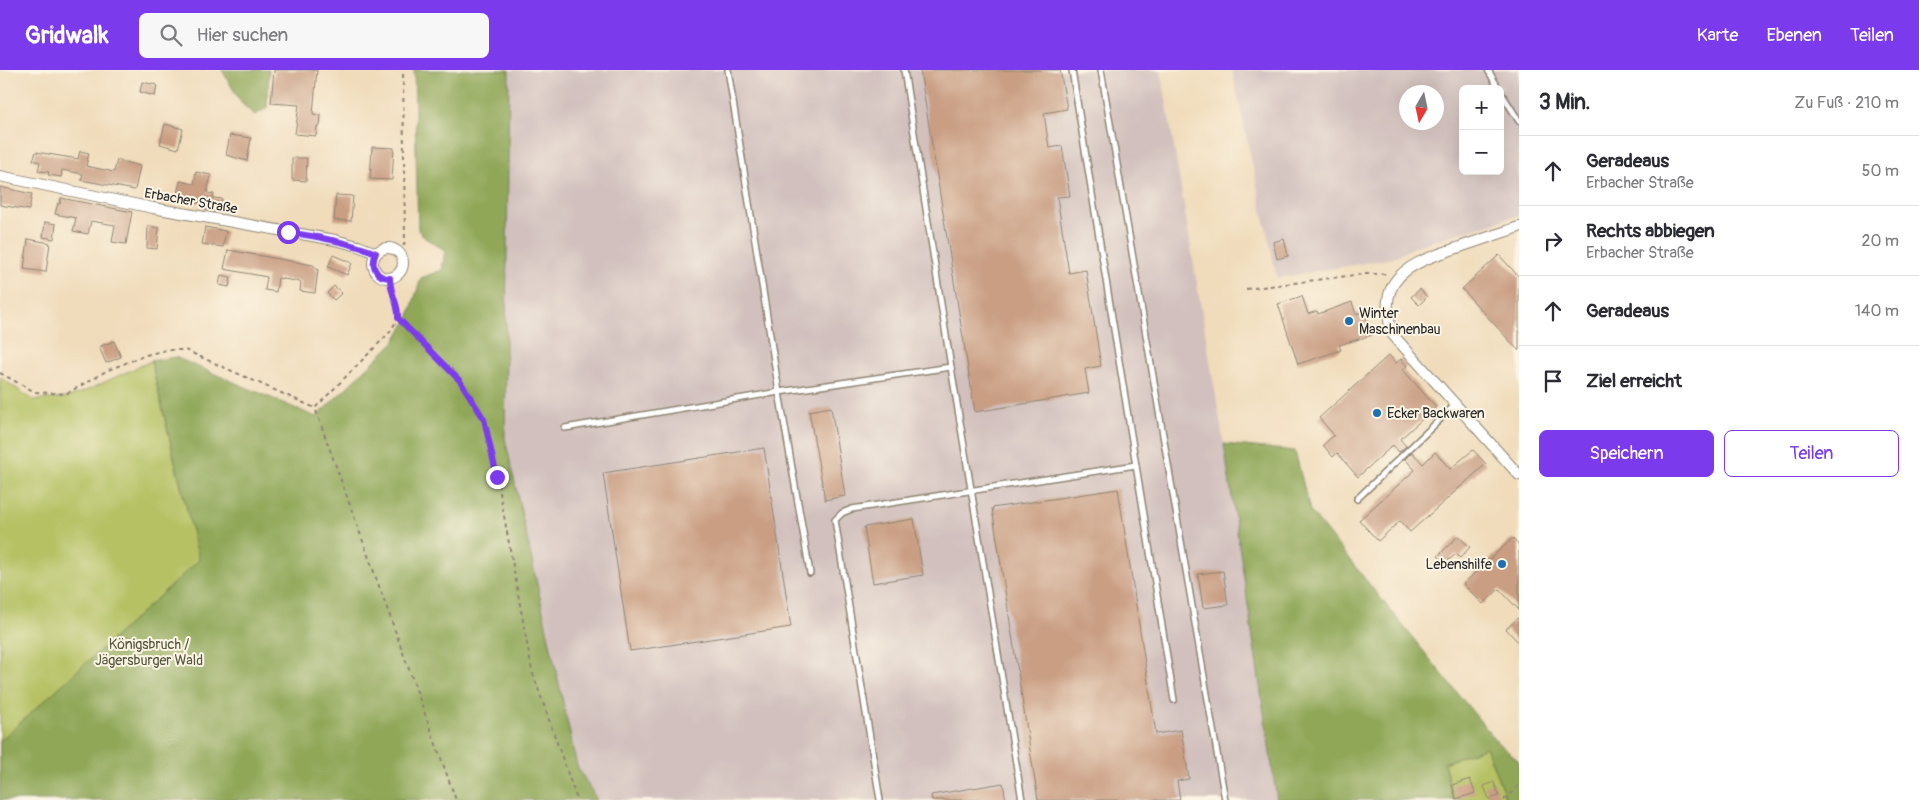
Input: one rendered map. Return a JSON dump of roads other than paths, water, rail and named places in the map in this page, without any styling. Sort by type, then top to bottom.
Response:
[{"type":"street","name":"Erbacher Straße","points":[[0,176],[153,208],[335,240],[376,253]]},
{"type":"street","points":[[1519,227],[1433,256],[1413,265],[1398,278],[1388,297],[1387,308],[1388,322],[1393,335],[1519,476]]},
{"type":"street","name":"Erbacher Straße","points":[[388,248],[400,253],[403,259],[401,271],[397,276],[390,278],[379,275],[375,271],[373,265],[376,253],[388,248]]},
{"type":"lane","points":[[728,70],[810,573]]},
{"type":"lane","points":[[904,70],[950,367],[1022,800]]},
{"type":"lane","points":[[1072,70],[1174,700]]},
{"type":"lane","points":[[1102,70],[1225,800]]},
{"type":"lane","points":[[1488,70],[1497,85]]},
{"type":"lane","points":[[1504,97],[1519,121]]},
{"type":"lane","points":[[565,428],[779,392],[950,367]]},
{"type":"lane","points":[[1357,499],[1455,405]]},
{"type":"lane","points":[[880,800],[835,520],[842,513],[852,509],[1136,465]]},
{"type":"place","name":"Winter Maschinenbau","points":[[1349,321]]},
{"type":"place","name":"Ecker Backwaren","points":[[1377,413]]},
{"type":"place","name":"Lebenshilfe","points":[[1502,564]]},
{"type":"park label","name":"Königsbruch / Jägersburger Wald","points":[[149,652]]}]
